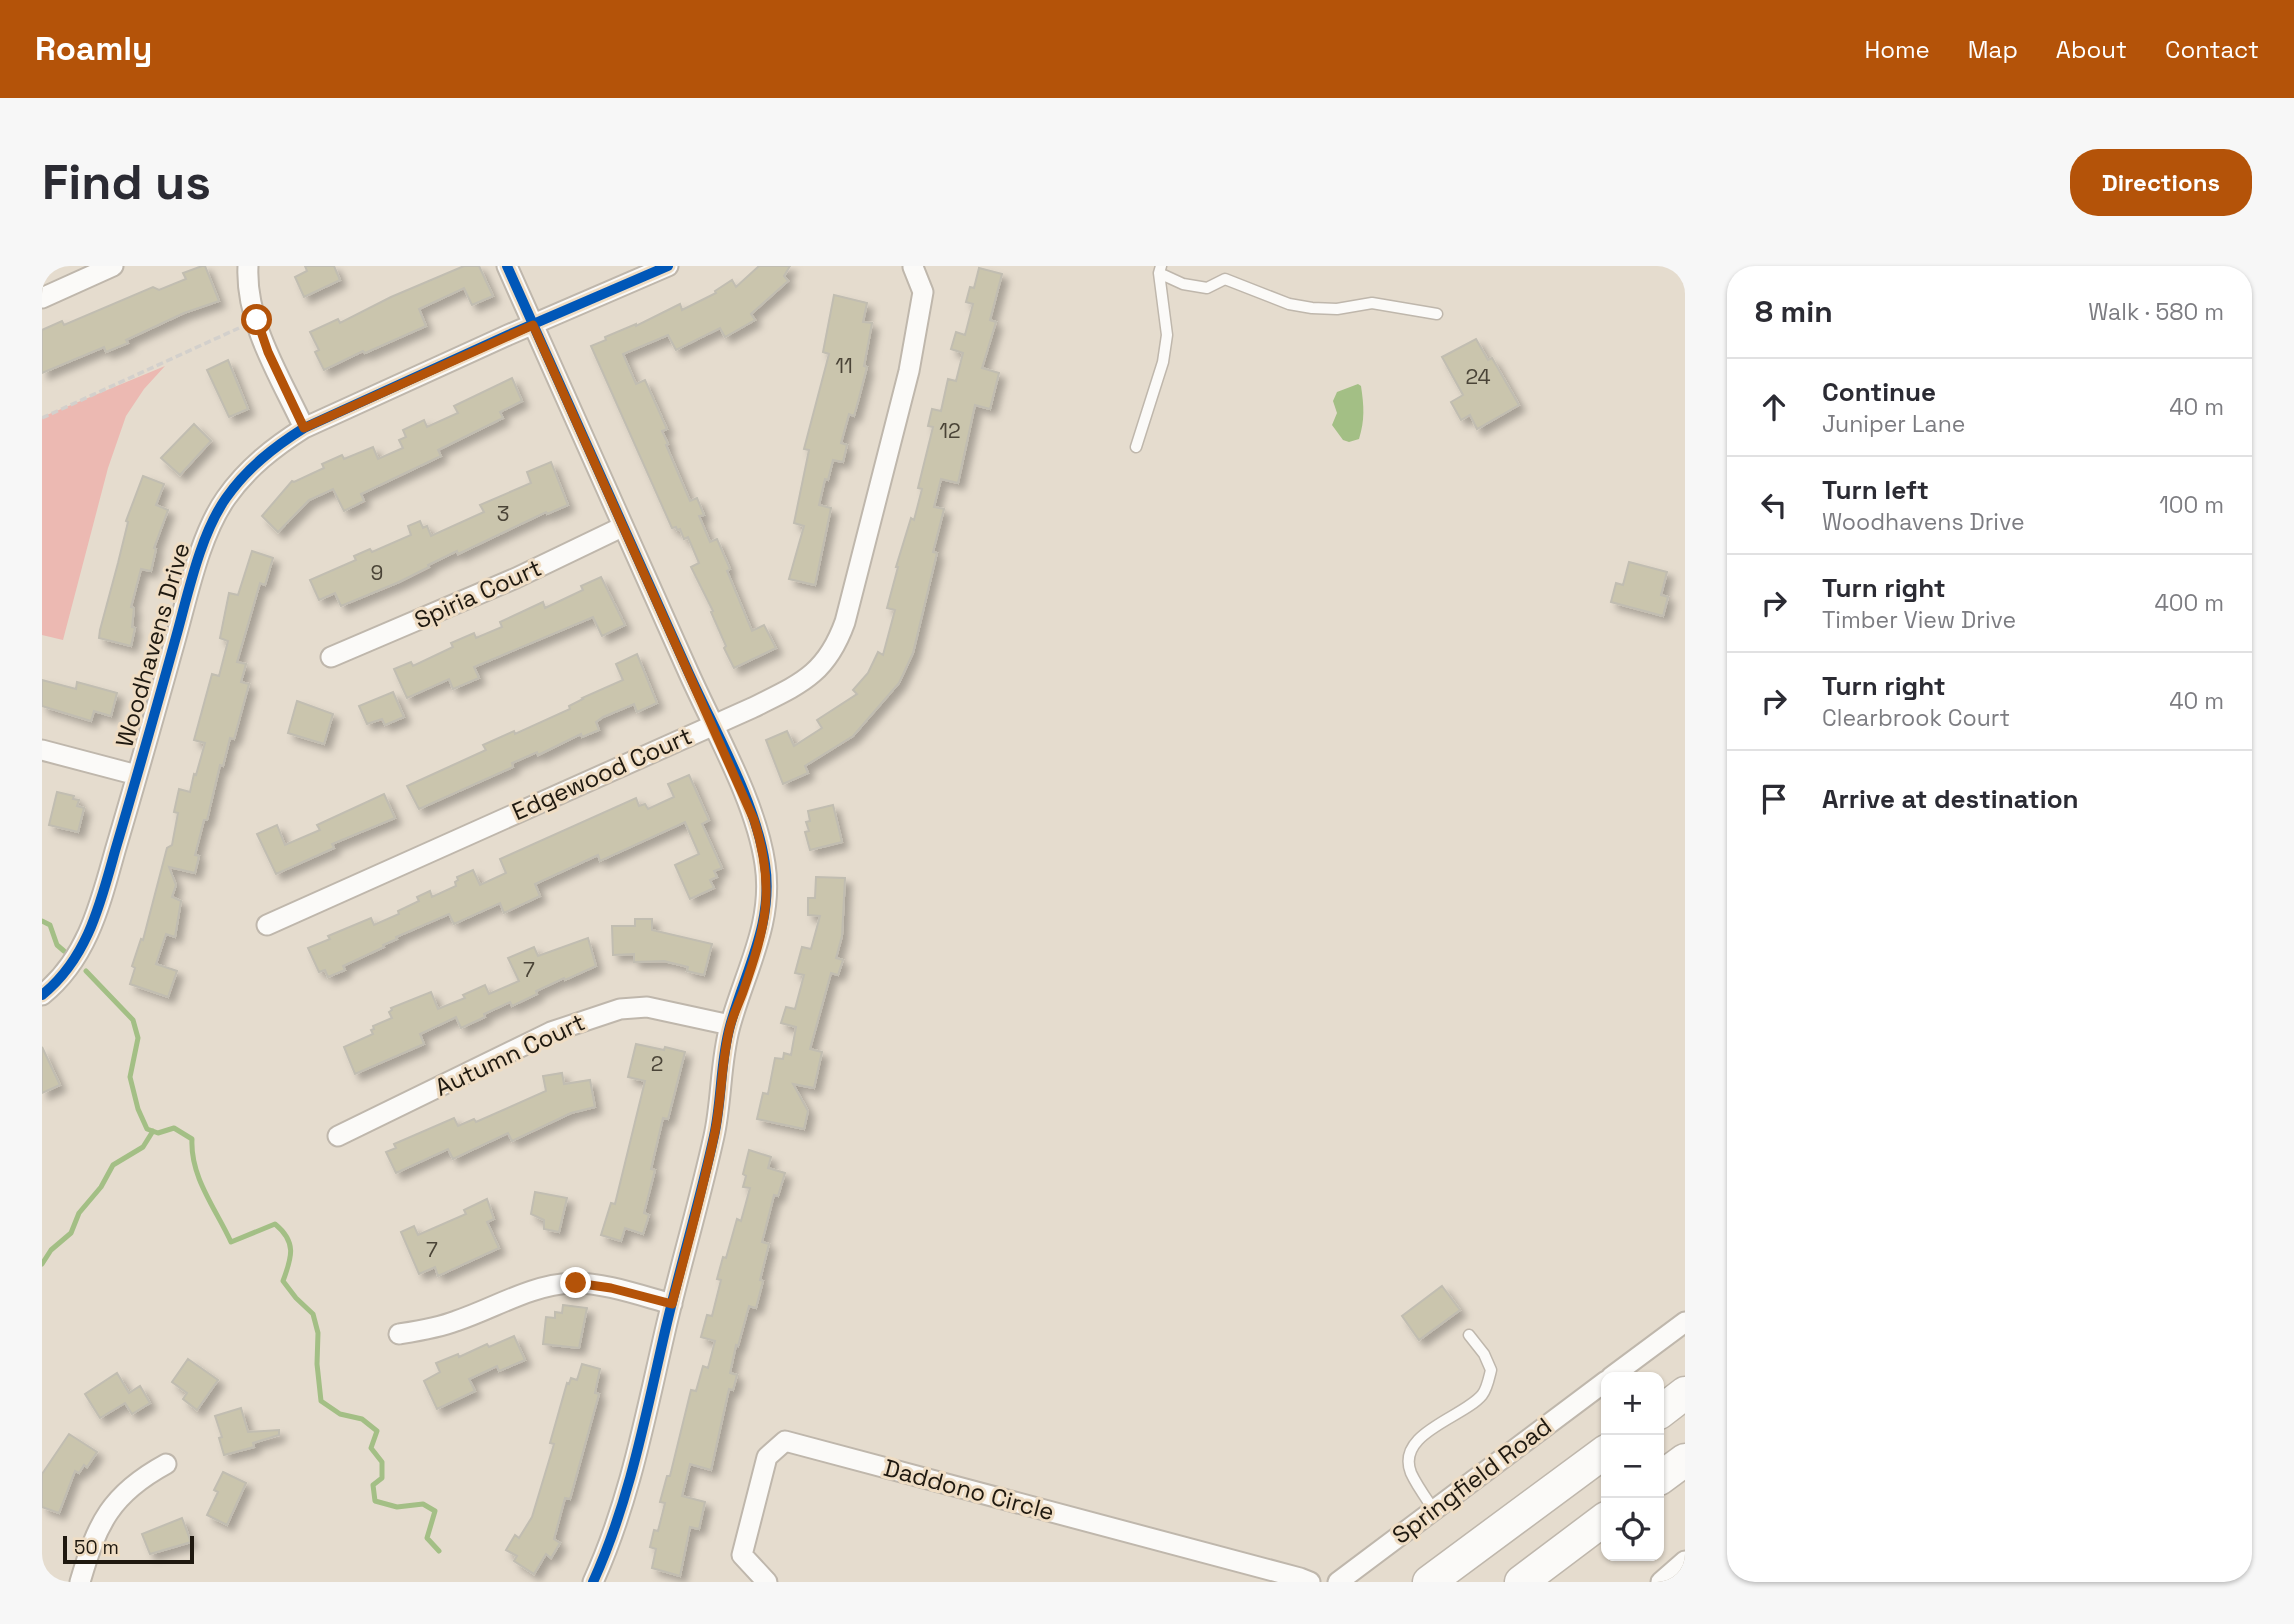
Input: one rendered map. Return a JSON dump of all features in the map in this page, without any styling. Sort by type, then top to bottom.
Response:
[{"type":"highway","points":[[1664,1409],[1685,1393]]},
{"type":"highway","points":[[1429,1582],[1601,1455]]},
{"type":"highway","points":[[1664,1475],[1685,1460]]},
{"type":"highway","points":[[1521,1582],[1601,1522]]},
{"type":"street","points":[[42,298],[113,266]]},
{"type":"street","points":[[248,266],[249,293],[268,352],[304,428]]},
{"type":"street","points":[[508,266],[754,820],[764,854],[767,889],[762,933],[730,1025],[715,1134],[635,1465],[593,1582]]},
{"type":"street","name":"Woodhavens Drive","points":[[42,995],[75,960],[88,934],[106,881],[183,612],[211,527],[225,499],[256,463],[274,447],[304,428],[668,266]]},
{"type":"street","name":"Edgewood Court","points":[[267,925],[789,689],[814,673],[826,661],[836,646],[851,600],[909,371],[923,292],[913,267]]},
{"type":"street","name":"Spiria Court","points":[[331,657],[516,578],[622,527]]},
{"type":"street","points":[[42,750],[137,775]]},
{"type":"street","name":"Autumn Court","points":[[338,1136],[551,1032],[597,1016],[634,1007],[648,1007],[730,1025]]},
{"type":"street","points":[[399,1334],[456,1321],[522,1293],[556,1284],[576,1283],[611,1288],[672,1304]]},
{"type":"street","points":[[1618,1372],[1685,1322]]},
{"type":"street","name":"Springfield Road","points":[[1338,1582],[1601,1385]]},
{"type":"street","name":"Daddono Circle","points":[[767,1582],[742,1555],[767,1457],[785,1441],[1300,1577],[1310,1582]]},
{"type":"street","points":[[80,1582],[92,1546],[110,1509],[145,1476],[166,1464]]},
{"type":"street","points":[[1667,1580],[1685,1561]]},
{"type":"lane","points":[[1160,270],[1182,284],[1208,288],[1225,279],[1289,304],[1312,308],[1337,309],[1372,303],[1437,314]]},
{"type":"lane","points":[[1136,447],[1163,362],[1167,335],[1160,270]]},
{"type":"lane","points":[[1434,1510],[1410,1471],[1409,1457],[1414,1445],[1426,1433],[1484,1393],[1491,1370],[1484,1354],[1469,1335]]},
{"type":"path","points":[[42,418],[257,320]]},
{"type":"shaded area","points":[[165,366],[144,389],[126,416],[108,468],[63,640],[42,635],[42,417]]},
{"type":"shaded area","points":[[1358,384],[1361,386],[1363,400],[1362,426],[1359,439],[1349,442],[1343,440],[1332,425],[1337,413],[1333,401],[1337,392]]},
{"type":"building","points":[[205,266],[219,301],[184,313],[106,352],[104,347],[42,373],[42,330],[62,321],[64,325],[153,287],[159,290],[186,279],[183,273]]},
{"type":"building","points":[[305,266],[334,266],[340,280],[304,297],[295,277],[307,271]]},
{"type":"building","points":[[464,266],[479,266],[493,296],[472,305],[464,288],[419,309],[426,326],[324,370],[315,352],[319,350],[310,332],[338,319],[340,323],[391,297]]},
{"type":"building","points":[[759,266],[790,266],[784,276],[788,281],[751,314],[755,320],[725,337],[720,328],[676,350],[668,335],[623,354],[636,384],[645,380],[667,429],[662,431],[668,444],[666,445],[690,501],[697,498],[704,515],[699,516],[710,542],[717,539],[752,631],[764,625],[776,648],[734,668],[724,648],[726,646],[711,612],[713,611],[691,567],[699,563],[688,537],[684,539],[680,529],[672,528],[591,346],[606,340],[605,337],[636,326],[680,304],[682,310],[716,293],[715,291],[732,280],[736,287]]},
{"type":"building","points":[[979,268],[1002,274],[990,320],[996,322],[982,368],[999,373],[990,409],[975,405],[958,483],[941,479],[934,507],[944,509],[933,552],[937,553],[913,653],[899,683],[853,736],[805,766],[808,773],[783,784],[766,740],[787,731],[794,746],[822,728],[817,720],[857,694],[853,690],[868,673],[878,652],[883,655],[895,610],[887,608],[896,567],[911,518],[914,520],[922,489],[918,488],[933,427],[928,426],[932,409],[941,411],[948,379],[956,381],[963,353],[951,349],[956,332],[965,335],[973,304],[966,302],[970,287],[974,288]]},
{"type":"building","points":[[834,295],[867,303],[863,322],[872,323],[864,366],[867,367],[859,398],[854,416],[849,414],[841,443],[847,445],[843,462],[833,460],[819,505],[831,508],[815,585],[789,579],[804,526],[794,523],[809,450],[804,449],[829,354],[823,352]]},
{"type":"building","points":[[1476,339],[1488,360],[1492,358],[1519,405],[1477,429],[1470,415],[1461,420],[1451,402],[1463,395],[1442,357]]},
{"type":"building","points":[[228,360],[248,409],[229,417],[207,370]]},
{"type":"building","points":[[512,378],[522,401],[500,412],[503,418],[438,450],[441,456],[361,494],[364,501],[344,511],[333,489],[309,500],[278,532],[262,516],[292,481],[324,468],[322,464],[342,455],[344,459],[373,447],[378,459],[403,448],[399,440],[406,437],[403,430],[424,420],[427,427],[458,413],[454,406]]},
{"type":"building","points":[[194,424],[211,441],[180,475],[161,458]]},
{"type":"building","points":[[551,462],[568,505],[547,514],[546,512],[458,554],[457,551],[399,582],[341,606],[335,593],[319,600],[310,580],[356,560],[354,556],[370,549],[372,552],[411,535],[408,526],[420,521],[423,528],[427,526],[431,536],[484,512],[480,505],[531,483],[527,472]]},
{"type":"building","points":[[143,476],[164,484],[156,505],[168,510],[154,548],[156,549],[151,571],[141,569],[131,607],[134,608],[132,627],[135,628],[131,646],[99,638],[128,522],[126,521]]},
{"type":"building","points":[[252,551],[273,558],[265,585],[260,583],[237,662],[246,664],[241,682],[249,684],[234,739],[230,738],[223,766],[220,765],[207,820],[204,820],[195,855],[199,856],[195,873],[169,867],[176,885],[172,897],[181,901],[175,937],[166,934],[156,964],[177,971],[168,997],[130,984],[135,968],[132,966],[141,939],[143,940],[167,848],[172,845],[178,813],[174,812],[179,789],[190,792],[205,743],[194,740],[212,674],[219,676],[228,641],[220,638],[229,593],[238,595]]},
{"type":"building","points":[[1629,562],[1667,572],[1661,595],[1668,597],[1663,616],[1611,602],[1616,583],[1623,585]]},
{"type":"building","points":[[601,577],[625,625],[602,636],[593,617],[474,667],[479,678],[453,689],[449,679],[407,698],[394,669],[411,662],[413,666],[453,647],[451,643],[474,633],[476,638],[502,627],[500,622],[543,602],[545,608],[583,590],[581,586]]},
{"type":"building","points":[[637,654],[657,703],[637,712],[634,704],[603,717],[596,722],[599,730],[582,737],[581,734],[538,755],[537,752],[512,763],[513,767],[419,809],[407,786],[486,750],[483,745],[570,709],[569,706],[582,698],[623,680],[616,664]]},
{"type":"building","points":[[42,680],[76,689],[77,682],[117,693],[111,716],[94,711],[91,721],[42,706]]},
{"type":"building","points":[[393,692],[404,717],[385,725],[382,719],[367,724],[359,706]]},
{"type":"building","points":[[297,701],[333,714],[324,744],[288,733]]},
{"type":"building","points":[[689,775],[709,820],[702,824],[722,868],[714,871],[717,877],[710,880],[714,888],[690,899],[675,865],[699,854],[685,822],[600,861],[598,855],[535,884],[540,896],[504,913],[500,903],[454,924],[449,914],[396,937],[397,939],[383,945],[384,947],[343,966],[345,970],[328,977],[325,970],[319,972],[308,948],[330,939],[328,936],[371,918],[374,925],[399,914],[398,911],[419,901],[417,897],[430,891],[432,897],[456,886],[457,877],[473,870],[480,885],[506,873],[500,859],[636,798],[639,806],[645,804],[648,809],[674,797],[668,784]]},
{"type":"building","points":[[57,792],[74,796],[73,799],[79,800],[77,806],[84,808],[78,832],[49,825]]},
{"type":"building","points":[[384,794],[395,818],[332,844],[334,848],[276,874],[257,834],[277,825],[285,845],[320,830],[317,825]]},
{"type":"building","points":[[833,805],[842,842],[810,850],[805,832],[809,831],[806,822],[810,821],[808,811]]},
{"type":"building","points":[[816,877],[845,878],[842,936],[836,958],[843,960],[838,975],[831,973],[810,1049],[822,1052],[814,1088],[793,1084],[808,1111],[804,1129],[757,1119],[763,1093],[768,1094],[775,1058],[783,1059],[784,1053],[791,1055],[796,1027],[781,1023],[786,1007],[795,1009],[804,975],[795,973],[802,947],[811,949],[820,916],[808,915],[808,898],[815,898]]},
{"type":"building","points":[[635,919],[652,919],[652,930],[712,944],[704,975],[687,971],[688,967],[664,961],[634,962],[634,954],[613,955],[612,926],[635,926]]},
{"type":"building","points":[[588,938],[596,966],[536,991],[537,994],[512,1006],[510,1002],[461,1028],[456,1017],[420,1034],[424,1044],[355,1074],[344,1047],[373,1034],[373,1026],[392,1018],[389,1012],[391,1008],[431,992],[438,1009],[465,998],[463,995],[485,985],[489,994],[519,981],[508,958],[534,947],[538,956]]},
{"type":"building","points":[[636,1044],[685,1052],[668,1119],[663,1118],[651,1169],[655,1170],[644,1213],[649,1215],[643,1234],[625,1228],[621,1241],[601,1235],[611,1203],[615,1204],[645,1081],[628,1077]]},
{"type":"building","points":[[42,1047],[60,1085],[42,1093]]},
{"type":"building","points":[[562,1073],[564,1084],[590,1080],[595,1107],[571,1113],[512,1141],[508,1133],[453,1159],[448,1149],[396,1173],[386,1152],[396,1148],[394,1144],[454,1118],[458,1126],[474,1119],[476,1122],[546,1091],[543,1076]]},
{"type":"building","points":[[749,1150],[771,1157],[768,1168],[785,1173],[778,1196],[774,1195],[762,1242],[769,1244],[756,1308],[749,1306],[738,1346],[736,1345],[730,1373],[737,1375],[733,1390],[729,1389],[711,1470],[690,1464],[682,1496],[705,1502],[699,1529],[690,1527],[680,1576],[652,1568],[656,1549],[650,1547],[654,1530],[658,1531],[665,1503],[660,1502],[667,1476],[670,1476],[691,1390],[696,1391],[703,1366],[708,1368],[715,1341],[701,1337],[707,1315],[712,1316],[721,1280],[717,1279],[723,1257],[726,1258],[737,1219],[741,1221],[750,1188],[743,1187]]},
{"type":"building","points":[[535,1192],[567,1198],[559,1232],[544,1229],[544,1220],[531,1214]]},
{"type":"building","points":[[487,1199],[494,1219],[487,1222],[499,1248],[438,1276],[435,1267],[419,1274],[401,1232],[414,1226],[418,1235],[466,1214],[464,1210]]},
{"type":"building","points":[[1442,1286],[1460,1310],[1419,1340],[1402,1316]]},
{"type":"building","points":[[563,1305],[587,1308],[579,1348],[543,1344],[546,1317],[555,1318],[555,1312],[562,1313]]},
{"type":"building","points":[[514,1336],[525,1360],[499,1371],[497,1366],[469,1379],[475,1391],[437,1409],[424,1381],[440,1372],[436,1363],[458,1354],[459,1357],[487,1344],[489,1347]]},
{"type":"building","points":[[188,1359],[218,1380],[197,1410],[183,1399],[187,1393],[172,1382]]},
{"type":"building","points":[[582,1364],[600,1369],[595,1393],[599,1394],[570,1499],[565,1498],[554,1539],[560,1543],[551,1558],[546,1554],[534,1574],[514,1561],[517,1556],[506,1550],[515,1535],[519,1538],[532,1517],[554,1444],[550,1443],[567,1383],[569,1384],[571,1378],[577,1380]]},
{"type":"building","points":[[117,1373],[129,1393],[140,1386],[150,1403],[132,1414],[125,1403],[100,1418],[85,1394]]},
{"type":"building","points":[[241,1408],[248,1432],[279,1430],[279,1435],[253,1443],[254,1447],[224,1455],[215,1416]]},
{"type":"building","points":[[69,1434],[97,1452],[87,1467],[84,1465],[79,1473],[75,1471],[59,1513],[42,1507],[42,1474]]},
{"type":"building","points":[[223,1472],[246,1483],[227,1525],[207,1515],[218,1492],[214,1490]]},
{"type":"building","points":[[182,1518],[191,1542],[150,1554],[142,1534]]},
{"type":"waterway","points":[[42,921],[50,925],[57,945],[64,951]]},
{"type":"waterway","points":[[86,971],[133,1020],[138,1038],[130,1077],[138,1109],[147,1129],[158,1133],[174,1128],[192,1139],[192,1153],[200,1180],[231,1242],[275,1224],[287,1237],[291,1250],[283,1281],[313,1314],[318,1333],[317,1364],[321,1401],[340,1414],[362,1419],[377,1431],[371,1448],[382,1462],[382,1478],[373,1485],[375,1501],[397,1507],[423,1504],[435,1511],[427,1538],[439,1551]]},
{"type":"waterway","points":[[42,1264],[51,1250],[71,1233],[79,1213],[101,1187],[113,1165],[143,1147],[153,1131]]},
{"type":"cycle path","points":[[507,266],[743,790],[760,840],[767,886],[762,927],[727,1040],[717,1122],[709,1160],[636,1456],[617,1520],[593,1582]]},
{"type":"cycle path","points":[[42,995],[70,965],[90,930],[104,891],[196,565],[209,529],[234,487],[262,459],[304,428],[668,266]]},
{"type":"route","points":[[257,320],[268,352],[304,428],[533,325],[754,820],[766,866],[767,907],[762,933],[730,1025],[715,1134],[672,1304],[611,1288],[576,1283]]}]
